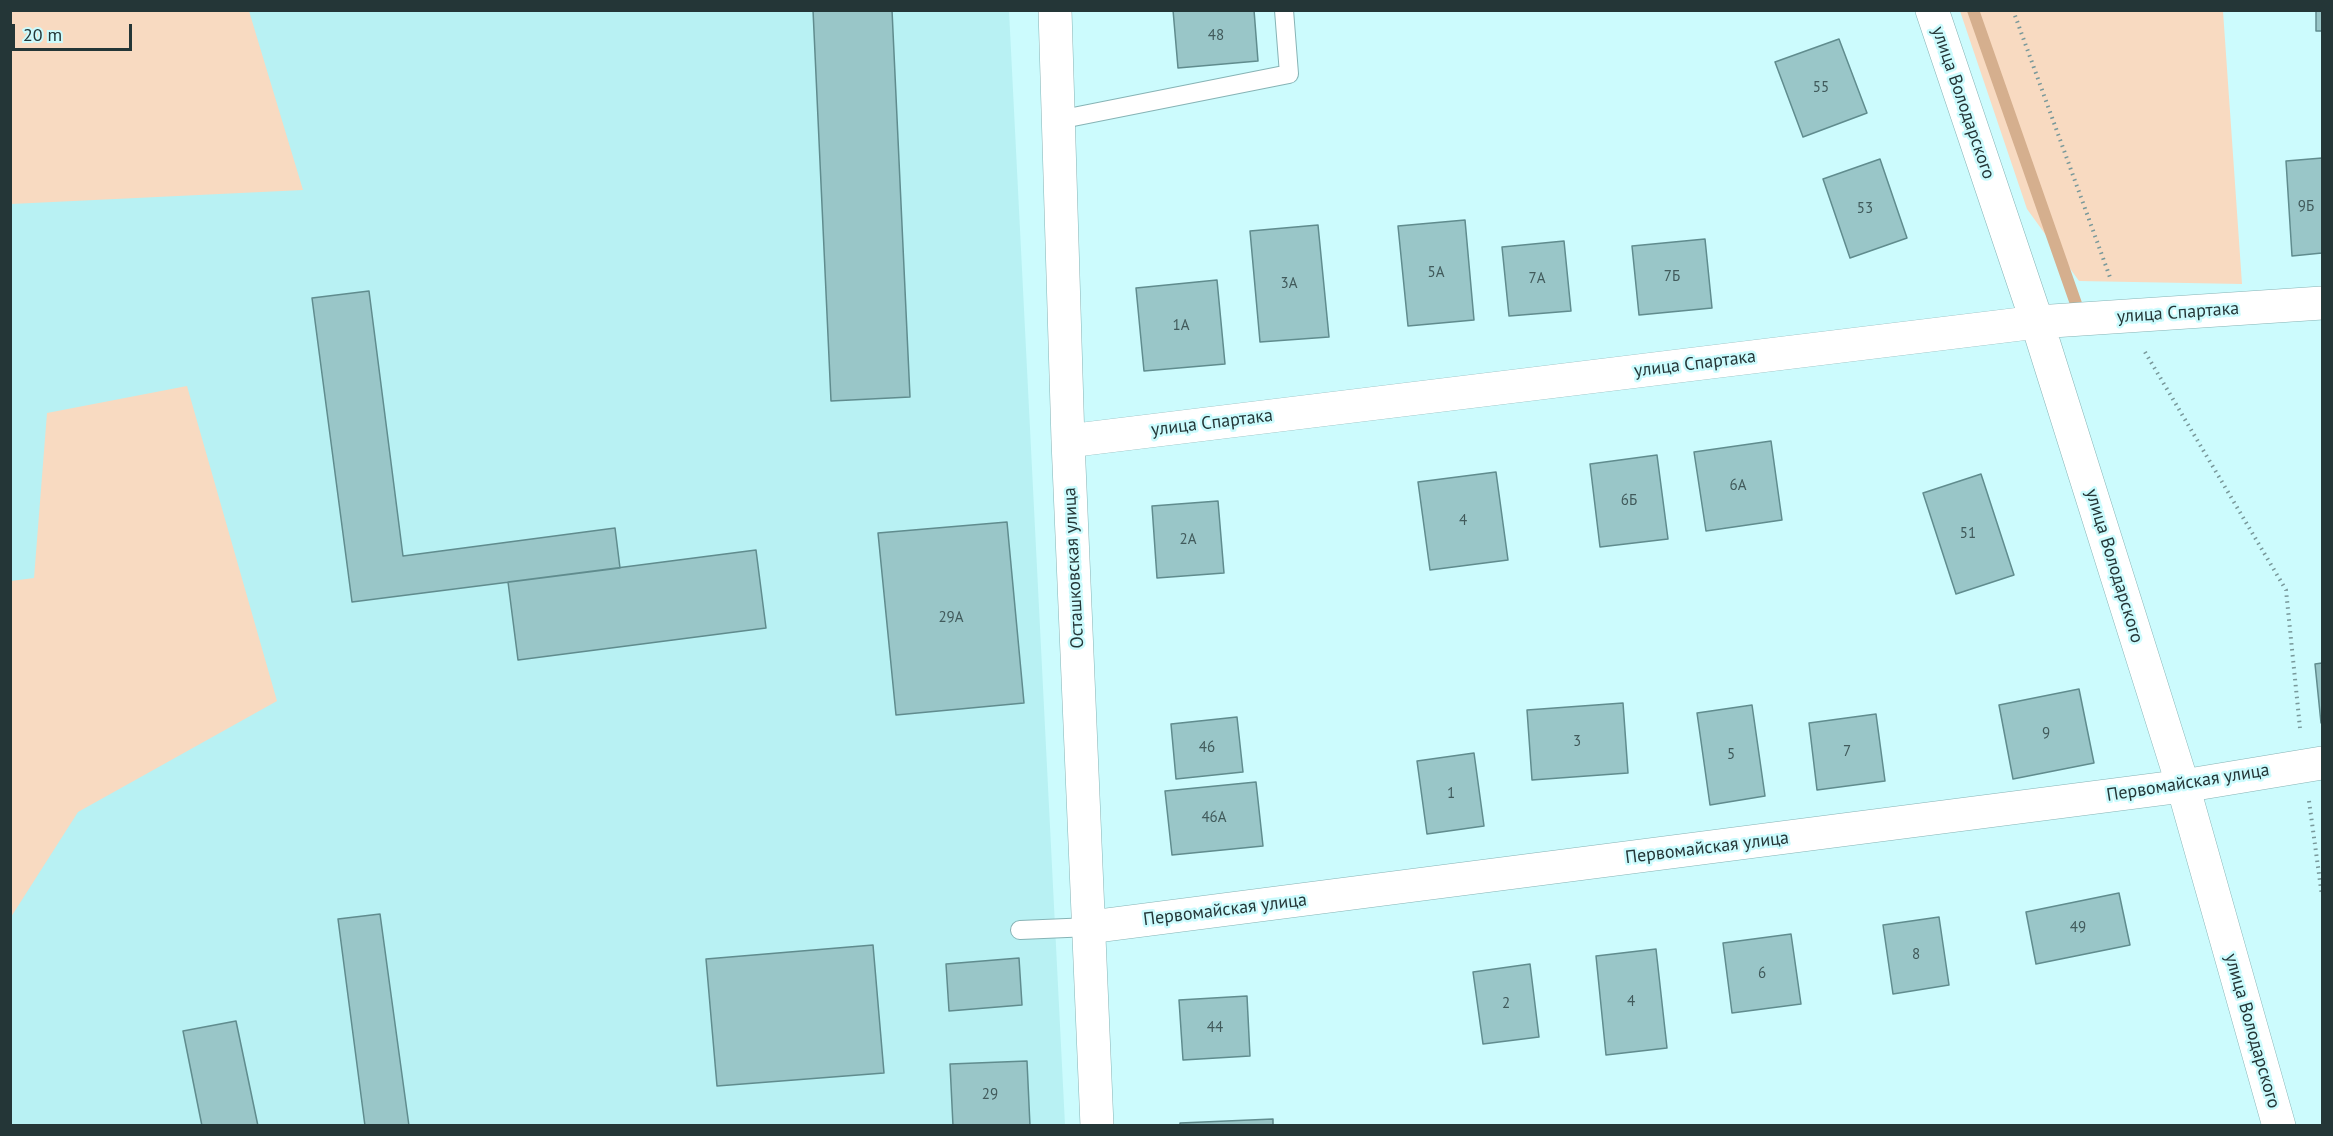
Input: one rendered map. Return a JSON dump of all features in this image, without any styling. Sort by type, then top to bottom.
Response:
[{"type":"street","name":"Осташковская улица","points":[[1055,10],[1068,441],[1097,1125]]},
{"type":"street","name":"улица Володарского","points":[[1932,10],[2037,322],[2183,786],[2279,1125]]},
{"type":"street","name":"улица Спартака","points":[[1068,441],[2037,322],[2322,303]]},
{"type":"street","name":"Первомайская улица","points":[[1090,927],[2183,786],[2313,763]]},
{"type":"lane","points":[[1058,120],[1289,74],[1284,10]]},
{"type":"lane","points":[[1020,930],[1090,927]]},
{"type":"path","points":[[2013,10],[2125,317],[2286,590],[2313,763],[2322,896]]},
{"type":"shaded area","points":[[10,11],[1009,11],[1065,1125],[11,1125]]},
{"type":"shaded area","points":[[10,11],[249,11],[303,190],[11,204]]},
{"type":"shaded area","points":[[1960,11],[2223,11],[2242,284],[2079,281],[2027,209]]},
{"type":"shaded area","points":[[187,386],[277,701],[78,812],[11,917],[11,581],[34,578],[47,413]]},
{"type":"building","points":[[813,10],[892,10],[910,397],[831,401]]},
{"type":"building","points":[[1173,10],[1254,10],[1258,61],[1178,68]]},
{"type":"building","points":[[2316,10],[2322,10],[2322,31],[2316,31]]},
{"type":"building","points":[[1839,39],[1867,113],[1803,137],[1775,62]]},
{"type":"building","points":[[2322,158],[2322,253],[2292,256],[2286,161]]},
{"type":"building","points":[[1880,159],[1907,238],[1850,258],[1823,179]]},
{"type":"building","points":[[1465,220],[1474,320],[1408,326],[1398,226]]},
{"type":"building","points":[[1318,225],[1329,337],[1260,342],[1250,231]]},
{"type":"building","points":[[1705,239],[1712,308],[1639,315],[1632,246]]},
{"type":"building","points":[[1564,241],[1571,311],[1509,316],[1502,247]]},
{"type":"building","points":[[1217,280],[1225,364],[1144,371],[1136,288]]},
{"type":"building","points":[[369,291],[403,556],[615,528],[620,568],[352,602],[312,298]]},
{"type":"building","points":[[1771,441],[1782,520],[1706,531],[1694,452]]},
{"type":"building","points":[[1657,455],[1668,539],[1600,547],[1590,464]]},
{"type":"building","points":[[1496,472],[1508,560],[1430,570],[1418,482]]},
{"type":"building","points":[[1981,474],[2014,575],[1956,594],[1923,493]]},
{"type":"building","points":[[1218,501],[1224,573],[1157,578],[1152,506]]},
{"type":"building","points":[[1007,522],[1024,703],[896,715],[878,533]]},
{"type":"building","points":[[756,550],[766,628],[518,660],[508,582]]},
{"type":"building","points":[[2322,663],[2322,723],[2321,723],[2315,664]]},
{"type":"building","points":[[2079,689],[2094,763],[2013,779],[1999,705]]},
{"type":"building","points":[[1623,703],[1628,773],[1532,780],[1527,710]]},
{"type":"building","points":[[1752,705],[1765,796],[1710,805],[1697,713]]},
{"type":"building","points":[[1876,714],[1885,781],[1817,790],[1809,723]]},
{"type":"building","points":[[1237,717],[1243,772],[1176,779],[1171,724]]},
{"type":"building","points":[[1474,753],[1484,826],[1427,834],[1417,761]]},
{"type":"building","points":[[1256,782],[1263,846],[1172,855],[1165,791]]},
{"type":"building","points":[[2119,893],[2130,945],[2036,964],[2026,912]]},
{"type":"building","points":[[380,914],[409,1126],[365,1126],[338,919]]},
{"type":"building","points":[[1939,917],[1949,985],[1893,994],[1883,925]]},
{"type":"building","points":[[1791,934],[1801,1004],[1732,1013],[1723,943]]},
{"type":"building","points":[[873,945],[884,1073],[717,1086],[706,959]]},
{"type":"building","points":[[1656,949],[1667,1048],[1606,1055],[1596,956]]},
{"type":"building","points":[[1019,958],[1022,1005],[949,1011],[946,964]]},
{"type":"building","points":[[1530,964],[1539,1037],[1483,1044],[1473,972]]},
{"type":"building","points":[[1247,996],[1250,1056],[1183,1060],[1179,1000]]},
{"type":"building","points":[[236,1021],[258,1126],[202,1126],[183,1031]]},
{"type":"building","points":[[1027,1061],[1030,1126],[953,1126],[950,1064]]},
{"type":"building","points":[[1273,1119],[1273,1126],[1180,1126],[1180,1123]]},
{"type":"waterway","points":[[1973,10],[2081,318]]}]
